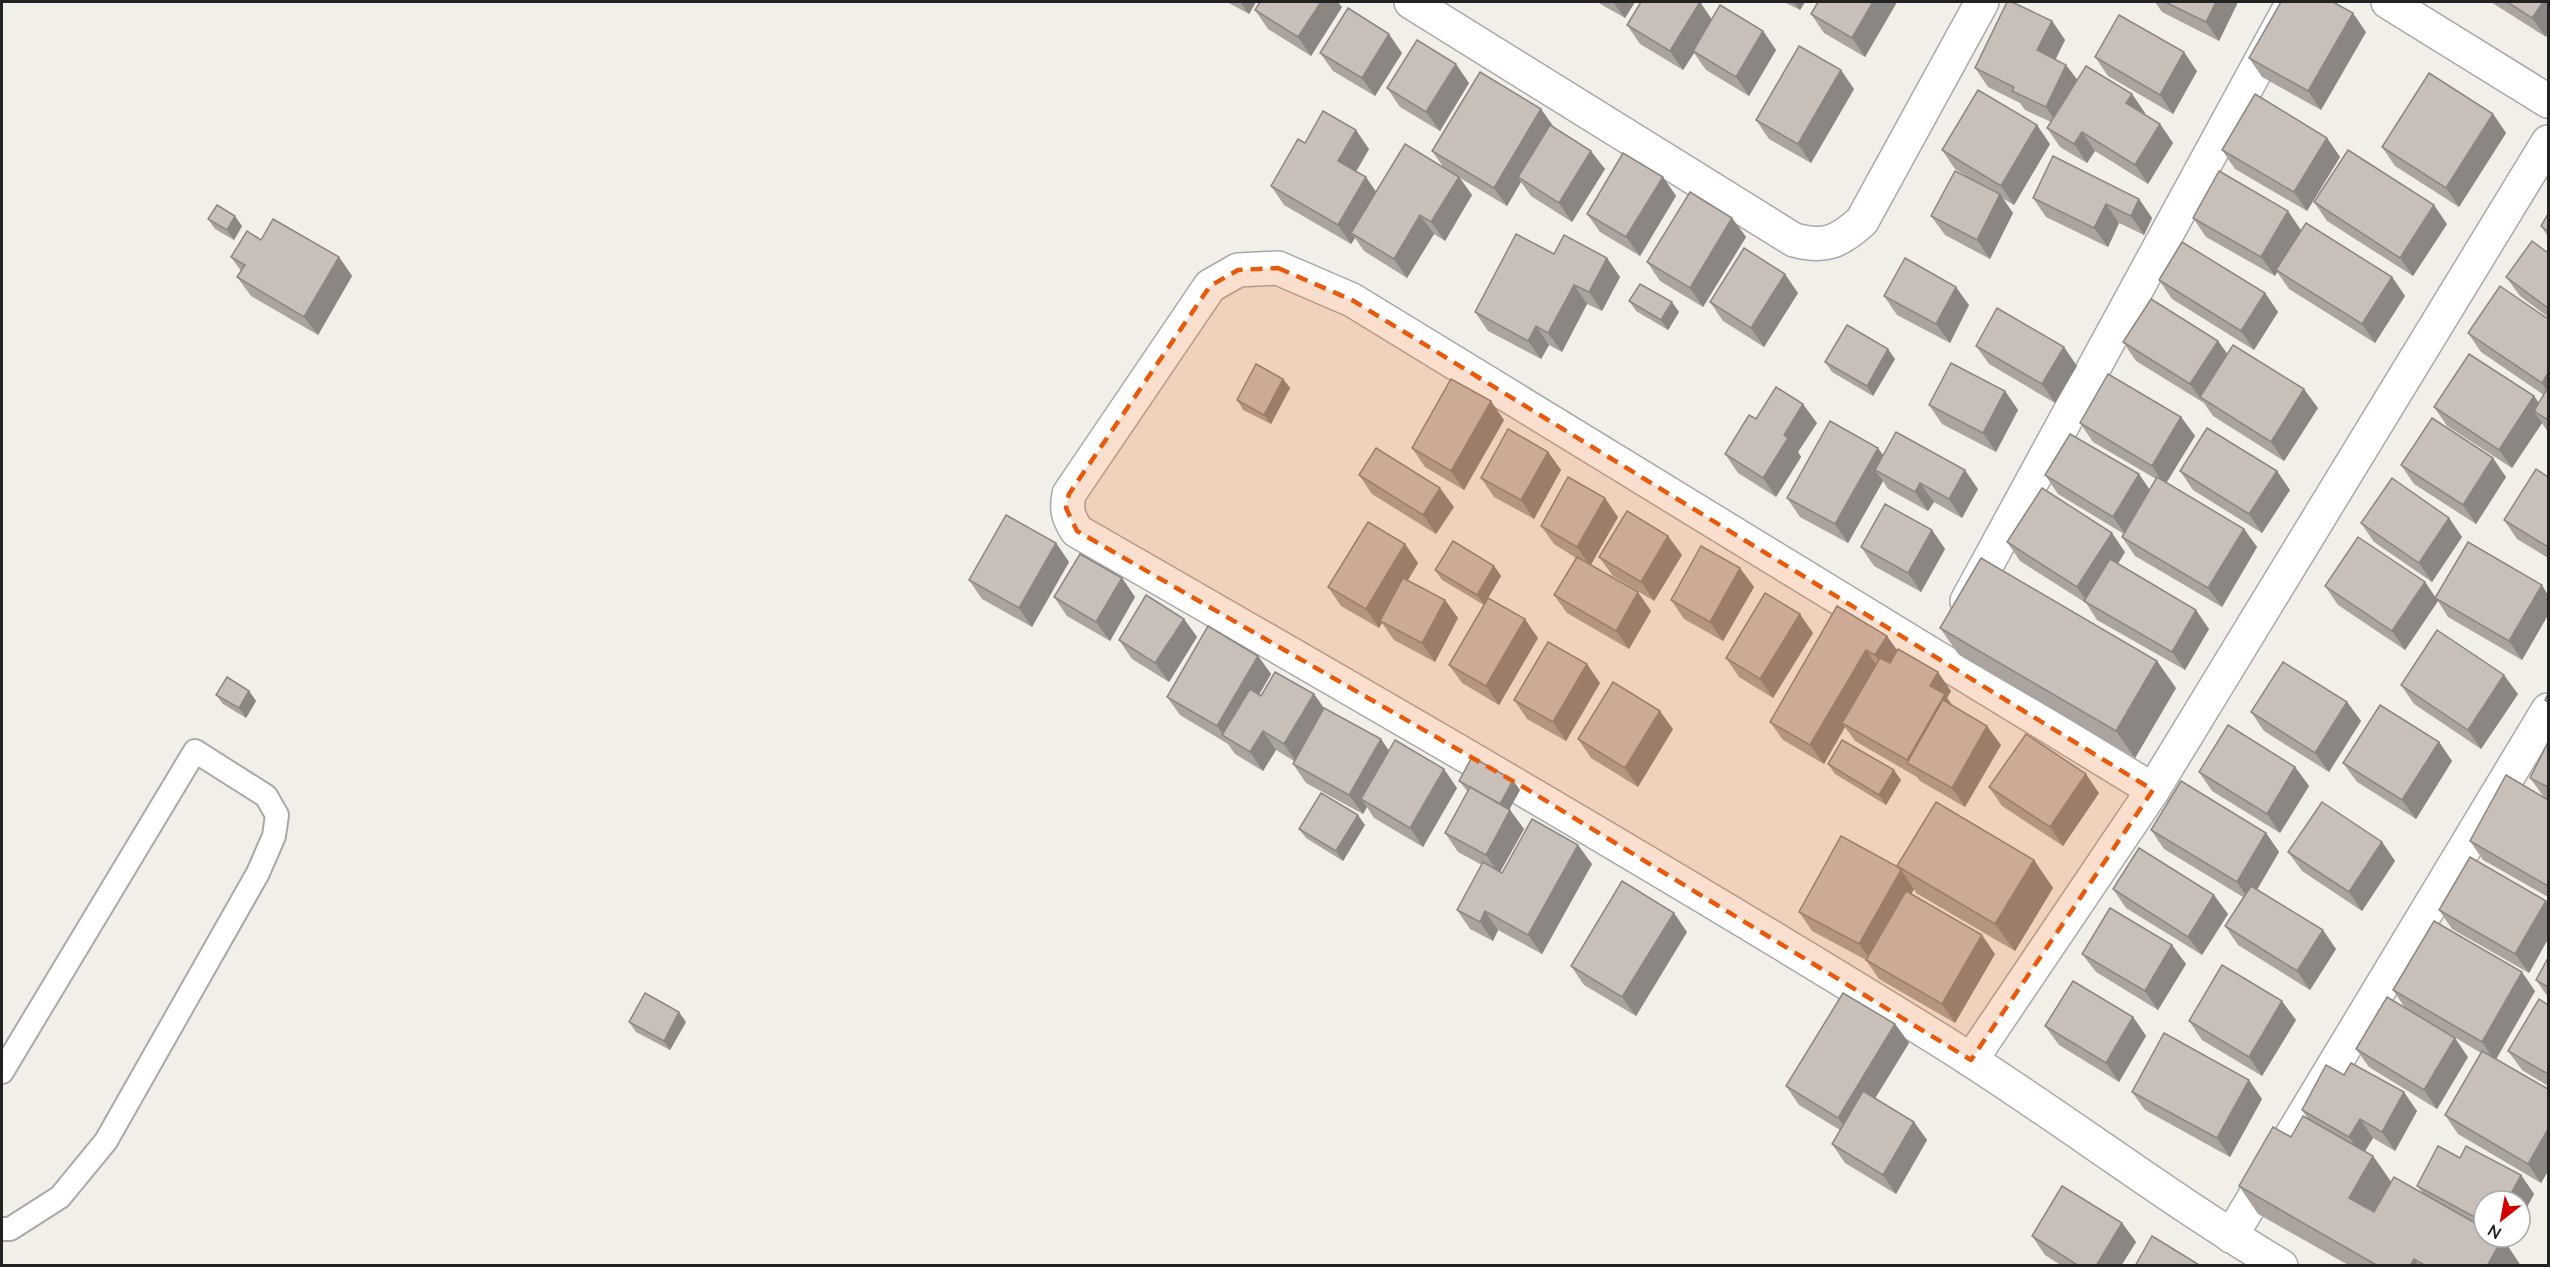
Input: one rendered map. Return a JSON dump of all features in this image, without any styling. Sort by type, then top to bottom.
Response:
[{"type":"street","points":[[1412,2],[1794,240],[1814,245],[1835,240],[1862,221],[1983,2]]},
{"type":"street","points":[[1946,639],[2293,2]]},
{"type":"street","points":[[2388,2],[2548,101]]},
{"type":"street","points":[[1971,1060],[2153,790],[2548,142]]},
{"type":"street","points":[[2153,790],[1946,639],[1352,300],[1278,268],[1238,270],[1209,286],[1069,494],[1066,508],[1077,531],[1525,788],[1761,930],[1971,1060],[2231,1236],[2281,1266]]},
{"type":"street","points":[[2231,1236],[2548,710]]},
{"type":"lane","points":[[2,1072],[195,751],[266,796],[277,815],[274,836],[258,873],[106,1141],[60,1197],[10,1229],[2,1229]]},
{"type":"highlighted area","points":[[1278,268],[1352,300],[2153,790],[1971,1060],[1525,788],[1077,531],[1066,508],[1069,494],[1210,286],[1238,270]]},
{"type":"building","points":[[1260,2],[1321,2],[1298,37],[1255,10]]},
{"type":"building","points":[[1641,2],[1700,2],[1670,51],[1627,25]]},
{"type":"building","points":[[1818,2],[1873,2],[1852,38],[1811,14]]},
{"type":"building","points":[[2007,2],[2012,2],[2052,21],[2037,50],[2066,65],[2046,107],[2012,91],[2014,87],[1975,68]]},
{"type":"building","points":[[2165,2],[2216,2],[2206,22]]},
{"type":"building","points":[[2281,2],[2333,2],[2353,13],[2308,91],[2249,58]]},
{"type":"building","points":[[2507,2],[2543,2],[2532,18]]},
{"type":"building","points":[[1720,5],[1763,31],[1736,77],[1693,51]]},
{"type":"building","points":[[1348,8],[1389,34],[1362,78],[1320,53]]},
{"type":"building","points":[[2119,15],[2184,52],[2160,95],[2095,57]]},
{"type":"building","points":[[1417,40],[1456,64],[1426,112],[1387,88]]},
{"type":"building","points":[[1799,46],[1841,70],[1798,144],[1756,120]]},
{"type":"building","points":[[2086,66],[2132,94],[2126,103],[2160,124],[2135,165],[2082,132],[2074,144],[2047,128]]},
{"type":"building","points":[[1480,72],[1541,109],[1494,188],[1432,151]]},
{"type":"building","points":[[2429,73],[2493,114],[2446,188],[2382,147]]},
{"type":"building","points":[[1978,90],[2037,125],[2001,186],[1942,150]]},
{"type":"building","points":[[2255,94],[2327,138],[2294,192],[2222,150]]},
{"type":"building","points":[[1323,111],[1356,130],[1338,161],[1366,177],[1338,225],[1271,186],[1298,139],[1305,143]]},
{"type":"building","points":[[1550,125],[1591,151],[1559,203],[1518,177]]},
{"type":"building","points":[[1405,144],[1459,177],[1431,222],[1420,215],[1394,259],[1351,233]]},
{"type":"building","points":[[2348,150],[2434,205],[2400,258],[2314,202]]},
{"type":"building","points":[[1623,153],[1663,177],[1626,237],[1587,214]]},
{"type":"building","points":[[2053,156],[2139,199],[2131,216],[2106,204],[2094,228],[2033,198]]},
{"type":"building","points":[[1955,171],[2000,194],[1977,240],[1931,216]]},
{"type":"building","points":[[2219,171],[2288,211],[2261,257],[2193,218]]},
{"type":"building","points":[[1690,192],[1732,218],[1690,288],[1647,262]]},
{"type":"building","points":[[217,205],[235,216],[227,230],[208,219]]},
{"type":"building","points":[[2548,214],[2548,231],[2541,226]]},
{"type":"building","points":[[273,219],[339,257],[304,317],[237,277],[245,265],[231,257],[247,231],[261,240]]},
{"type":"building","points":[[2306,223],[2392,277],[2362,324],[2276,270]]},
{"type":"building","points":[[1516,234],[1554,254],[1564,235],[1607,258],[1589,292],[1574,285],[1548,333],[1536,326],[1528,341],[1475,312]]},
{"type":"building","points":[[2532,241],[2548,253],[2548,308],[2506,277]]},
{"type":"building","points":[[2182,242],[2265,293],[2241,331],[2159,280]]},
{"type":"building","points":[[1744,248],[1785,274],[1751,328],[1710,302]]},
{"type":"building","points":[[1905,258],[1956,287],[1936,324],[1884,296]]},
{"type":"building","points":[[1640,284],[1672,302],[1661,320],[1629,301]]},
{"type":"building","points":[[2500,286],[2548,319],[2548,373],[2542,383],[2468,333]]},
{"type":"building","points":[[2151,299],[2218,341],[2190,384],[2123,342]]},
{"type":"building","points":[[1997,308],[2064,347],[2042,384],[1976,346]]},
{"type":"building","points":[[1847,325],[1888,349],[1867,386],[1825,362]]},
{"type":"building","points":[[2233,345],[2304,389],[2271,442],[2200,397]]},
{"type":"building","points":[[2469,354],[2534,396],[2499,450],[2434,407]]},
{"type":"building","points":[[1951,363],[2005,391],[1983,433],[1929,405]]},
{"type":"building","points":[[1256,364],[1283,379],[1264,415],[1237,400]]},
{"type":"building","points":[[2108,374],[2181,417],[2152,466],[2080,423]]},
{"type":"building","points":[[1451,379],[1491,401],[1451,471],[1412,448]]},
{"type":"building","points":[[1776,387],[1803,404],[1784,435],[1788,438],[1763,478],[1725,454],[1749,415],[1756,419]]},
{"type":"building","points":[[2548,387],[2548,420],[2534,411]]},
{"type":"building","points":[[2432,418],[2493,458],[2463,505],[2401,465]]},
{"type":"building","points":[[1830,421],[1878,448],[1835,524],[1787,498]]},
{"type":"building","points":[[2207,428],[2277,471],[2249,514],[2180,471]]},
{"type":"building","points":[[1508,429],[1548,452],[1521,500],[1481,478]]},
{"type":"building","points":[[1896,432],[1965,470],[1949,499],[1920,483],[1915,492],[1875,470]]},
{"type":"building","points":[[2070,434],[2139,474],[2113,517],[2045,475]]},
{"type":"building","points":[[1376,448],[1440,488],[1423,515],[1359,475]]},
{"type":"building","points":[[2536,469],[2548,477],[2548,547],[2504,520]]},
{"type":"building","points":[[1568,477],[1605,498],[1577,547],[1541,526]]},
{"type":"building","points":[[2157,477],[2244,529],[2208,588],[2122,537]]},
{"type":"building","points":[[2392,478],[2449,518],[2419,563],[2361,523]]},
{"type":"building","points":[[2042,488],[2112,533],[2077,587],[2007,542]]},
{"type":"building","points":[[1885,504],[1932,530],[1908,573],[1861,547]]},
{"type":"building","points":[[1627,511],[1668,536],[1641,582],[1599,557]]},
{"type":"building","points":[[1006,515],[1056,543],[1019,608],[969,580]]},
{"type":"building","points":[[1368,522],[1405,544],[1366,609],[1328,587]]},
{"type":"building","points":[[2358,537],[2425,582],[2392,631],[2325,586]]},
{"type":"building","points":[[1453,541],[1494,566],[1477,595],[1435,570]]},
{"type":"building","points":[[2468,542],[2542,585],[2509,641],[2435,598]]},
{"type":"building","points":[[1701,546],[1740,568],[1710,622],[1671,600]]},
{"type":"building","points":[[1080,554],[1122,578],[1096,622],[1054,597]]},
{"type":"building","points":[[1577,557],[1638,592],[1616,631],[1554,595]]},
{"type":"building","points":[[1981,558],[2157,661],[2116,731],[1940,628]]},
{"type":"building","points":[[2110,559],[2196,610],[2172,652],[2084,601]]},
{"type":"building","points":[[1403,578],[1445,600],[1422,643],[1380,621]]},
{"type":"building","points":[[1765,593],[1800,614],[1760,679],[1726,658]]},
{"type":"building","points":[[1146,595],[1184,619],[1155,663],[1119,640]]},
{"type":"building","points":[[1488,598],[1525,619],[1486,686],[1449,665]]},
{"type":"building","points":[[1837,606],[1887,636],[1875,655],[1866,650],[1810,745],[1770,722]]},
{"type":"building","points":[[1208,626],[1258,656],[1217,726],[1167,697]]},
{"type":"building","points":[[2437,630],[2504,675],[2468,730],[2401,685]]},
{"type":"building","points":[[1548,642],[1587,664],[1553,722],[1514,700]]},
{"type":"building","points":[[1898,649],[1938,672],[1930,686],[1945,694],[1907,760],[1842,723],[1880,658],[1890,663]]},
{"type":"building","points":[[2283,662],[2347,702],[2315,753],[2251,712]]},
{"type":"building","points":[[1275,672],[1314,694],[1284,744],[1263,731],[1250,752],[1222,735],[1250,689],[1261,696]]},
{"type":"building","points":[[227,677],[249,691],[239,708],[216,695]]},
{"type":"building","points":[[1613,682],[1660,711],[1625,768],[1578,739]]},
{"type":"building","points":[[1943,700],[1987,726],[1952,788],[1907,763]]},
{"type":"building","points":[[2380,705],[2439,742],[2402,800],[2343,763]]},
{"type":"building","points":[[1324,708],[1381,739],[1349,795],[1293,764]]},
{"type":"building","points":[[2228,725],[2295,767],[2267,814],[2199,772]]},
{"type":"building","points":[[2026,734],[2086,774],[2050,827],[1989,787]]},
{"type":"building","points":[[1395,740],[1444,769],[1410,828],[1361,799]]},
{"type":"building","points":[[1842,740],[1894,770],[1879,795],[1828,764]]},
{"type":"building","points":[[2548,742],[2548,787],[2530,778]]},
{"type":"building","points":[[1472,757],[1513,780],[1500,804],[1459,781]]},
{"type":"building","points":[[2506,775],[2548,800],[2548,886],[2470,841]]},
{"type":"building","points":[[2181,781],[2266,833],[2237,882],[2151,830]]},
{"type":"building","points":[[1470,787],[1510,810],[1486,855],[1445,833]]},
{"type":"building","points":[[1321,793],[1358,815],[1336,851],[1299,829]]},
{"type":"building","points":[[1936,802],[2034,860],[1995,924],[1897,866]]},
{"type":"building","points":[[2322,802],[2382,842],[2349,892],[2288,852]]},
{"type":"building","points":[[1532,819],[1578,845],[1528,935],[1485,911],[1480,922],[1457,910],[1483,862],[1502,873]]},
{"type":"building","points":[[1841,836],[1901,870],[1859,944],[1799,912]]},
{"type":"building","points":[[2139,848],[2214,895],[2188,937],[2113,889]]},
{"type":"building","points":[[2470,857],[2546,901],[2515,954],[2439,910]]},
{"type":"building","points":[[1622,881],[1674,913],[1622,997],[1571,966]]},
{"type":"building","points":[[2251,886],[2323,930],[2297,971],[2225,926]]},
{"type":"building","points":[[1906,891],[1982,935],[1942,1004],[1866,960]]},
{"type":"building","points":[[2110,908],[2172,945],[2145,991],[2082,954]]},
{"type":"building","points":[[2434,921],[2522,972],[2482,1042],[2393,990]]},
{"type":"building","points":[[2548,958],[2548,987],[2536,980]]},
{"type":"building","points":[[2222,965],[2282,1001],[2249,1057],[2189,1021]]},
{"type":"building","points":[[2073,981],[2133,1017],[2106,1063],[2045,1026]]},
{"type":"building","points":[[645,993],[679,1012],[664,1041],[629,1022]]},
{"type":"building","points":[[1843,993],[1895,1024],[1838,1118],[1786,1086]]},
{"type":"building","points":[[2387,997],[2455,1038],[2424,1090],[2356,1049]]},
{"type":"building","points":[[2539,999],[2548,1005],[2548,1074],[2508,1051]]},
{"type":"building","points":[[2164,1033],[2249,1080],[2217,1138],[2132,1092]]},
{"type":"building","points":[[2482,1051],[2548,1089],[2548,1129],[2528,1164],[2445,1115]]},
{"type":"building","points":[[2351,1063],[2404,1092],[2382,1132],[2360,1119],[2349,1137],[2302,1110],[2326,1065],[2344,1075]]},
{"type":"building","points":[[1863,1091],[1914,1122],[1883,1175],[1832,1144]]},
{"type":"building","points":[[2303,1116],[2373,1156],[2349,1198],[2374,1212],[2394,1177],[2472,1221],[2472,1249],[2496,1249],[2487,1266],[2426,1266],[2414,1259],[2410,1266],[2378,1266],[2239,1186],[2273,1127],[2291,1137]]},
{"type":"building","points":[[2438,1146],[2460,1158],[2466,1146],[2521,1175],[2513,1189],[2472,1189],[2472,1216],[2417,1186]]},
{"type":"building","points":[[2062,1186],[2122,1223],[2096,1266],[2079,1266],[2032,1236]]},
{"type":"building","points":[[2152,1236],[2201,1266],[2135,1266]]}]
